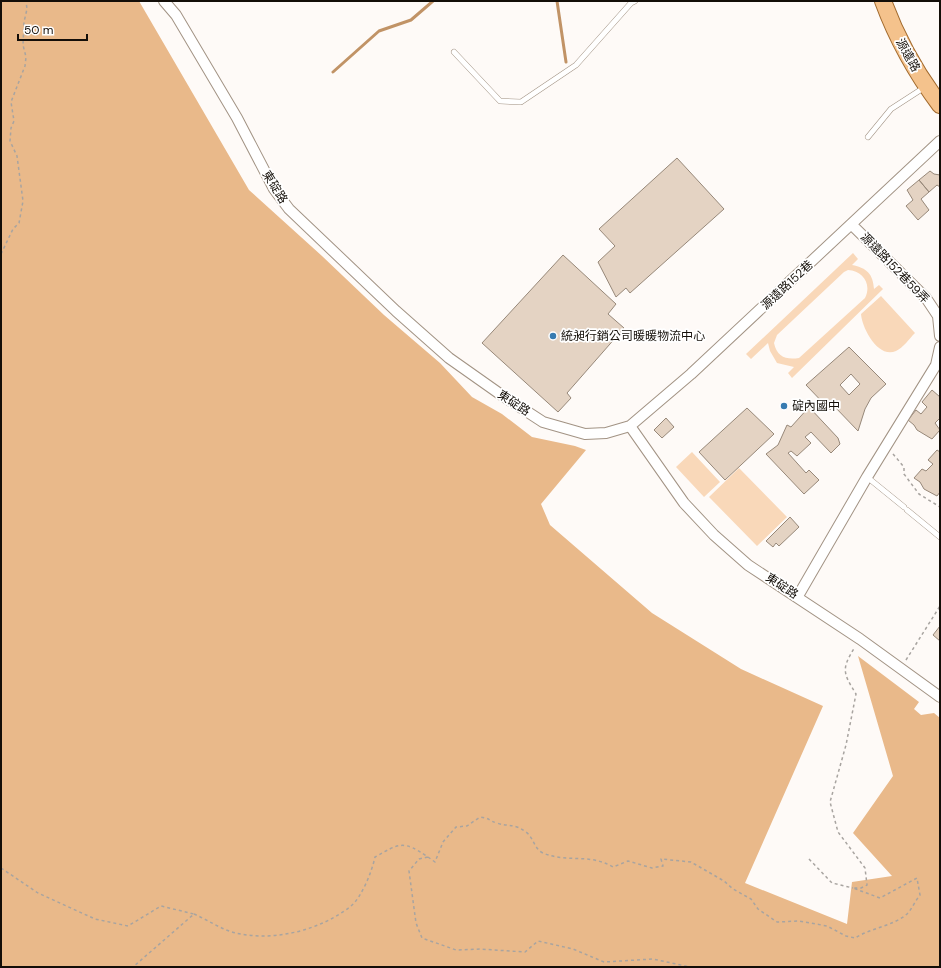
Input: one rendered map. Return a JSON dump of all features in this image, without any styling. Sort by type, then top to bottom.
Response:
[{"type":"main road","name":"源遠路","points":[[883,1],[893,28],[933,91],[940,105]]},
{"type":"main road","name":"源遠路","points":[[890,1],[909,47],[930,82],[933,91]]},
{"type":"street","name":"東碇路","points":[[164,1],[176,15],[237,118],[274,189],[289,208],[396,311],[449,358],[543,422],[585,434],[606,433],[630,426],[684,503],[705,527],[748,565],[798,596],[940,697]]},
{"type":"street","name":"源遠路152巷","points":[[630,426],[691,374],[852,225],[940,141]]},
{"type":"street","name":"源遠路152巷59弄","points":[[852,225],[926,298],[938,316],[940,336]]},
{"type":"street","points":[[798,596],[867,477],[936,365],[940,347]]},
{"type":"lane","points":[[454,52],[500,101],[521,102],[576,65],[634,1]]},
{"type":"lane","points":[[868,137],[891,109],[933,91]]},
{"type":"lane","points":[[867,477],[940,537]]},
{"type":"path","points":[[1,254],[13,229],[19,223],[23,201],[17,156],[10,141],[11,128],[14,122],[11,102],[25,66],[26,57],[23,45],[24,22],[27,9],[26,1]]},
{"type":"path","points":[[891,453],[904,467],[904,474],[919,494],[940,507]]},
{"type":"path","points":[[901,668],[940,606]]},
{"type":"path","points":[[853,888],[861,888],[867,885],[865,868],[838,832],[830,802],[846,745],[856,694],[844,676],[845,662],[860,639]]},
{"type":"path","points":[[1,868],[38,893],[95,919],[128,926],[161,906],[194,914],[236,933],[274,936],[317,926],[352,905],[371,874],[375,858],[397,845],[414,848],[435,862],[443,842],[456,827],[467,826],[480,817],[489,818],[495,823],[511,824],[523,830],[527,833],[537,849],[544,853],[570,858],[596,859],[613,866],[628,861],[652,868],[663,866],[661,859],[690,862],[724,881],[733,889],[751,899],[758,909],[777,922],[799,921],[827,926],[846,936],[855,938],[866,931],[878,928],[905,915],[920,896],[917,878],[880,898],[853,888],[832,883],[809,859]]},
{"type":"path","points":[[428,857],[419,858],[409,871],[416,923],[422,938],[456,950],[480,948],[525,952],[538,941],[573,949],[604,962],[653,959],[690,967]]},
{"type":"path","points":[[133,967],[194,914]]},
{"type":"shaded area","points":[[1,1],[139,1],[249,190],[384,315],[440,363],[472,397],[502,414],[532,437],[575,446],[586,450],[541,504],[550,525],[652,613],[741,669],[823,706],[745,883],[847,924],[852,882],[892,876],[853,833],[893,776],[858,656],[919,702],[914,709],[921,715],[934,713],[940,718],[940,967],[1,967]]},
{"type":"shaded area","points":[[853,253],[858,259],[852,265],[862,268],[868,272],[871,276],[874,289],[879,285],[883,289],[792,378],[788,373],[794,367],[777,363],[770,351],[768,343],[751,359],[746,354]],"holes":[[[848,270],[862,276],[867,283],[867,293],[865,298],[799,358],[786,358],[777,352],[774,343],[777,335],[844,272]]]},
{"type":"shaded area","points":[[881,296],[915,333],[904,346],[896,351],[883,351],[877,346],[872,341],[864,327],[862,320],[861,314]]},
{"type":"shaded area","points":[[692,452],[720,482],[704,497],[676,467]]},
{"type":"shaded area","points":[[739,468],[787,517],[757,546],[709,497]]},
{"type":"building","points":[[677,158],[724,209],[630,293],[626,288],[616,297],[598,262],[615,246],[599,229]]},
{"type":"building","points":[[930,171],[934,174],[940,175],[940,187],[937,185],[929,192],[919,180]]},
{"type":"building","points":[[919,180],[929,192],[921,199],[929,210],[918,220],[906,206],[913,200],[907,190]]},
{"type":"building","name":"統昶行銷公司暖暖物流中心","points":[[563,255],[616,304],[608,314],[624,328],[567,393],[571,398],[558,412],[482,343]]},
{"type":"building","points":[[849,347],[886,384],[871,398],[865,409],[858,431],[834,406],[830,410],[806,385]],"holes":[[[851,374],[860,384],[849,395],[840,385]]]},
{"type":"building","points":[[932,390],[940,397],[940,418],[935,423],[940,430],[932,439],[917,430],[908,420],[916,410],[921,414],[927,407],[922,402]]},
{"type":"building","points":[[809,407],[838,438],[840,444],[831,453],[811,432],[805,437],[811,443],[797,456],[791,451],[788,453],[806,473],[809,470],[819,480],[804,494],[766,454],[778,445],[787,425],[791,427]]},
{"type":"building","points":[[747,408],[774,434],[725,480],[699,452]]},
{"type":"building","points":[[666,418],[674,427],[662,438],[654,430]]},
{"type":"building","points":[[937,450],[940,452],[940,492],[937,496],[924,489],[920,482],[914,478],[922,469],[926,471],[933,464],[928,460]]},
{"type":"building","points":[[790,517],[799,527],[779,546],[776,543],[773,547],[766,541]]},
{"type":"building","points":[[940,626],[940,641],[933,635]]},
{"type":"waterway","points":[[333,72],[379,31],[411,20],[433,1]]},
{"type":"waterway","points":[[557,1],[566,62]]},
{"type":"place","name":"統昶行銷公司暖暖物流中心","points":[[553,336]]},
{"type":"place","name":"碇內國中","points":[[784,406]]}]
